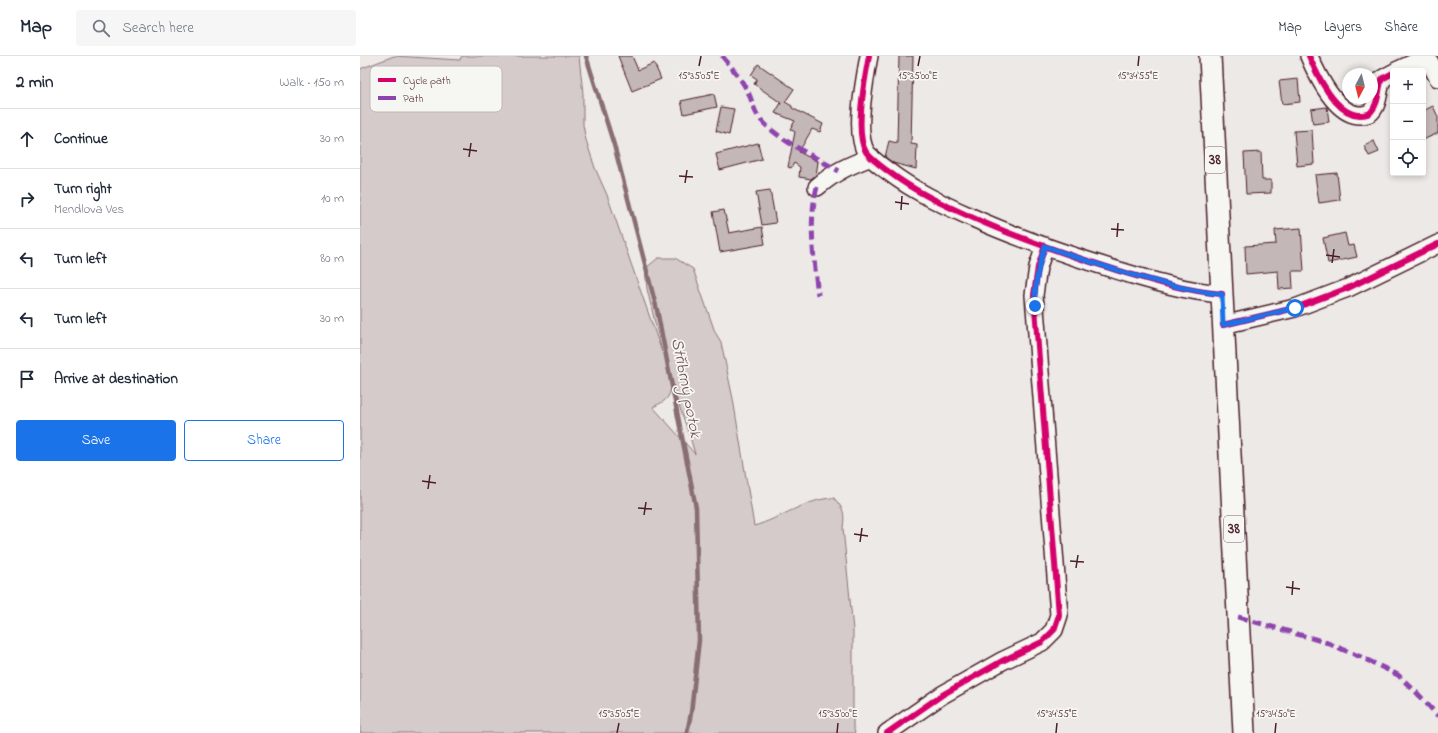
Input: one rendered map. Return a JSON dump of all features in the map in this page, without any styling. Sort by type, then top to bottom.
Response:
[{"type":"main road","name":"38","points":[[1210,56],[1244,733]]},
{"type":"street","points":[[869,56],[860,127],[862,140],[866,151],[874,161],[911,188],[998,229],[1078,258],[1153,281],[1190,290],[1222,294]]},
{"type":"street","points":[[1309,56],[1330,94],[1342,108],[1352,115],[1362,116],[1370,113],[1375,106],[1382,79],[1390,75]]},
{"type":"street","points":[[1403,68],[1427,57],[1438,78]]},
{"type":"street","points":[[817,187],[844,167],[871,157]]},
{"type":"street","points":[[1223,325],[1266,316],[1308,303],[1348,288],[1438,244]]},
{"type":"street","points":[[887,733],[942,695],[1002,661],[1042,642],[1054,630],[1058,615],[1034,295],[1038,266],[1045,246]]},
{"type":"shaded area","points":[[394,56],[460,60],[463,56],[579,56],[583,94],[583,125],[586,140],[595,168],[607,195],[662,352],[647,289],[645,269],[658,258],[675,258],[693,269],[715,332],[721,342],[733,399],[754,526],[814,501],[824,499],[834,498],[843,512],[843,528],[853,630],[853,726],[855,733],[360,733],[360,69]],"holes":[[[672,385],[695,454],[653,407],[666,399]]]},
{"type":"building","points":[[618,56],[632,56],[638,70],[654,63],[661,79],[632,91]]},
{"type":"building","points":[[899,56],[913,56],[911,144],[917,145],[916,169],[893,163],[885,157],[889,141],[897,143]]},
{"type":"building","points":[[758,64],[794,89],[785,102],[792,106],[792,108],[823,124],[820,132],[812,129],[799,152],[818,162],[816,175],[811,179],[799,177],[800,167],[794,163],[791,168],[788,167],[795,132],[790,129],[795,121],[775,113],[781,103],[754,84],[757,79],[751,75]]},
{"type":"building","points":[[1298,79],[1300,102],[1282,104],[1279,81]]},
{"type":"building","points":[[714,94],[717,107],[684,114],[681,101]]},
{"type":"building","points":[[1433,106],[1438,117],[1438,133],[1426,139],[1426,110]]},
{"type":"building","points":[[721,107],[734,109],[729,135],[716,131]]},
{"type":"building","points":[[1327,107],[1329,122],[1313,124],[1311,109]]},
{"type":"building","points":[[1312,130],[1314,164],[1297,166],[1294,131]]},
{"type":"building","points":[[1374,141],[1379,152],[1369,156],[1364,146]]},
{"type":"building","points":[[758,143],[762,159],[720,170],[716,154]]},
{"type":"building","points":[[1261,152],[1262,180],[1271,180],[1271,193],[1246,194],[1244,153]]},
{"type":"building","points":[[1337,173],[1340,200],[1319,203],[1315,175]]},
{"type":"building","points":[[770,190],[776,223],[762,225],[756,192]]},
{"type":"building","points":[[724,210],[729,233],[762,227],[765,244],[720,252],[713,212]]},
{"type":"building","points":[[1301,228],[1304,271],[1292,271],[1293,288],[1279,289],[1278,271],[1246,274],[1245,246],[1276,244],[1275,230]]},
{"type":"building","points":[[1345,233],[1348,246],[1354,245],[1357,257],[1328,263],[1323,238]]},
{"type":"waterway","name":"Stříbrný potok","points":[[586,56],[614,145],[657,310],[696,508],[699,640],[691,713],[687,733]]},
{"type":"marked path","points":[[722,56],[745,86],[759,118],[769,128],[788,142],[839,171]]},
{"type":"marked path","points":[[817,187],[814,200],[812,227],[818,295]]},
{"type":"marked path","points":[[1238,617],[1325,642],[1398,675],[1438,716]]},
{"type":"cycle path","points":[[869,56],[861,119],[863,143],[866,152],[871,158],[899,179],[928,197],[949,207],[988,225],[1041,245],[1153,281],[1180,288],[1222,294]]},
{"type":"cycle path","points":[[1309,56],[1328,93],[1343,108],[1351,113],[1361,115],[1371,112],[1376,105],[1382,79],[1390,75]]},
{"type":"cycle path","points":[[1223,325],[1295,308],[1348,288],[1438,244]]},
{"type":"cycle path","points":[[887,733],[942,695],[1002,661],[1042,642],[1054,630],[1059,615],[1034,295],[1038,267],[1045,246]]},
{"type":"route","points":[[1035,306],[1034,295],[1038,266],[1045,246],[1078,258],[1153,281],[1190,290],[1222,294],[1223,325],[1295,308]]}]
